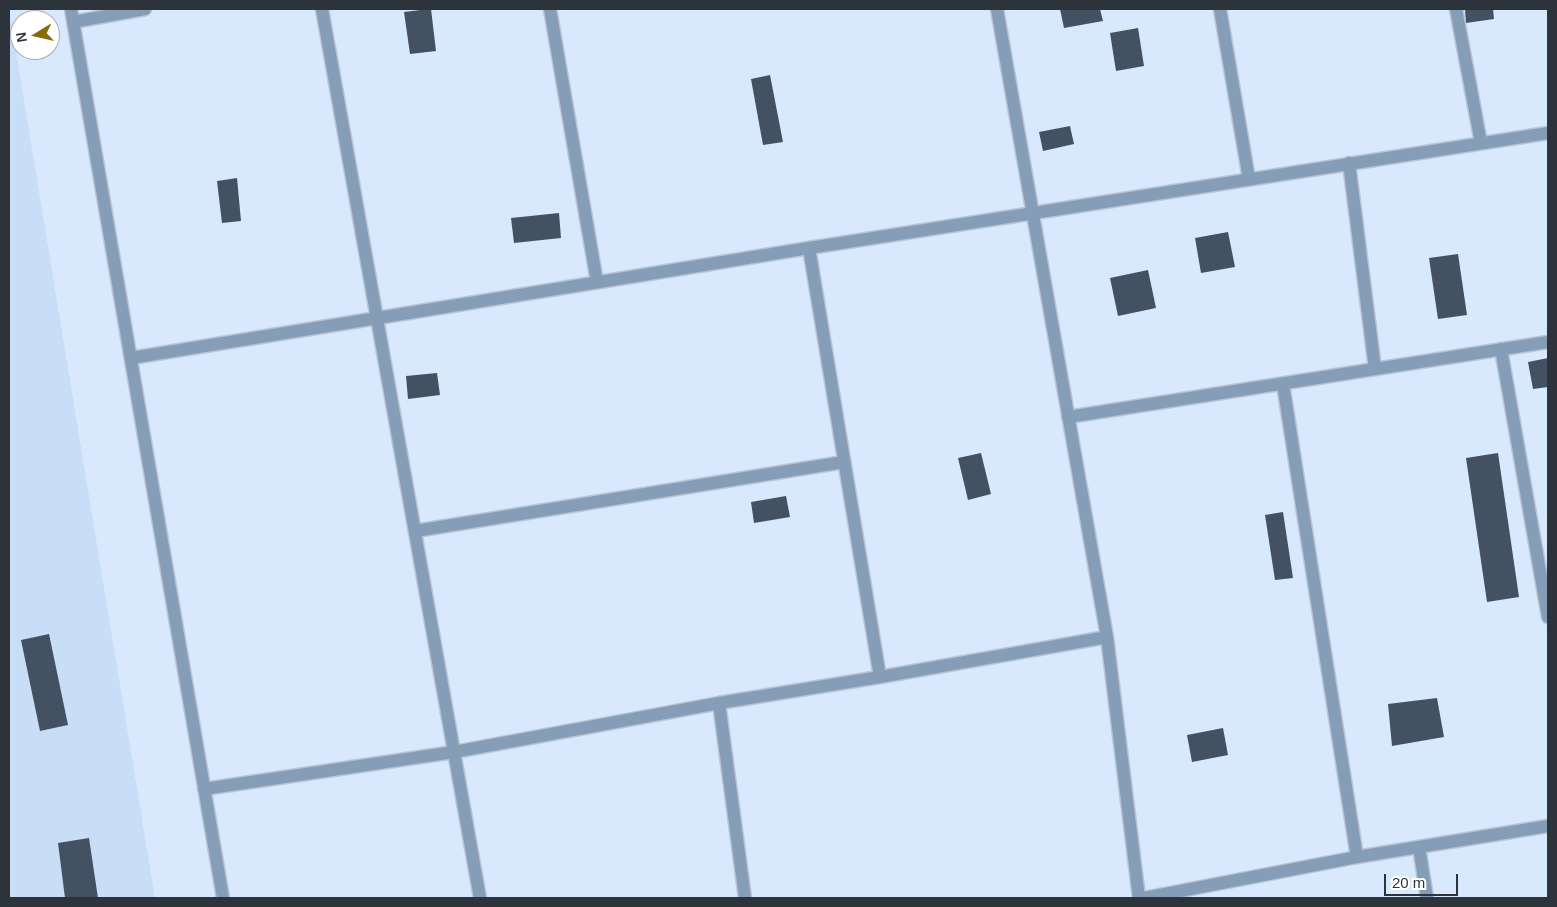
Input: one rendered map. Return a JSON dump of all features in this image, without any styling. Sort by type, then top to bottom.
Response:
[{"type":"street","points":[[145,9],[72,15],[223,898]]},
{"type":"street","points":[[322,9],[480,898]]},
{"type":"street","points":[[550,9],[597,282]]},
{"type":"street","points":[[997,9],[1107,637],[1140,898]]},
{"type":"street","points":[[1220,9],[1249,179]]},
{"type":"street","points":[[1456,9],[1481,143]]},
{"type":"street","points":[[131,358],[1032,212],[1548,132]]},
{"type":"street","points":[[1350,163],[1375,369]]},
{"type":"street","points":[[809,248],[880,677]]},
{"type":"street","points":[[1068,417],[1548,342]]},
{"type":"street","points":[[1501,349],[1548,617]]},
{"type":"street","points":[[1282,384],[1357,857]]},
{"type":"street","points":[[414,531],[844,462]]},
{"type":"street","points":[[204,789],[454,752],[719,703],[1107,637]]},
{"type":"street","points":[[719,703],[744,898]]},
{"type":"street","points":[[1144,898],[1357,857],[1548,826]]},
{"type":"street","points":[[1419,847],[1427,898]]},
{"type":"shaded area","points":[[9,9],[10,60],[17,60],[155,898],[9,898]]},
{"type":"building","points":[[431,9],[436,51],[410,54],[404,12]]},
{"type":"building","points":[[1060,9],[1100,9],[1103,21],[1064,28]]},
{"type":"building","points":[[1465,9],[1493,9],[1494,19],[1466,23]]},
{"type":"building","points":[[1138,28],[1144,66],[1116,71],[1110,33]]},
{"type":"building","points":[[770,75],[783,142],[763,145],[751,79]]},
{"type":"building","points":[[1070,126],[1074,144],[1043,151],[1039,132]]},
{"type":"building","points":[[237,178],[241,221],[222,223],[217,181]]},
{"type":"building","points":[[559,213],[561,238],[514,243],[511,218]]},
{"type":"building","points":[[1228,232],[1235,267],[1201,273],[1195,238]]},
{"type":"building","points":[[1458,254],[1467,315],[1438,319],[1429,258]]},
{"type":"building","points":[[1148,270],[1156,308],[1118,316],[1110,278]]},
{"type":"building","points":[[1548,358],[1548,387],[1533,389],[1528,362]]},
{"type":"building","points":[[437,373],[440,395],[408,399],[406,376]]},
{"type":"building","points":[[981,453],[991,494],[968,500],[958,458]]},
{"type":"building","points":[[1498,453],[1519,597],[1487,602],[1466,458]]},
{"type":"building","points":[[786,496],[790,517],[754,523],[751,502]]},
{"type":"building","points":[[1283,512],[1293,578],[1275,580],[1265,515]]},
{"type":"building","points":[[49,634],[68,725],[40,731],[21,640]]},
{"type":"building","points":[[1437,698],[1444,737],[1392,746],[1388,704]]},
{"type":"building","points":[[1223,728],[1228,755],[1192,762],[1187,735]]},
{"type":"building","points":[[89,838],[98,898],[65,898],[58,843]]}]
